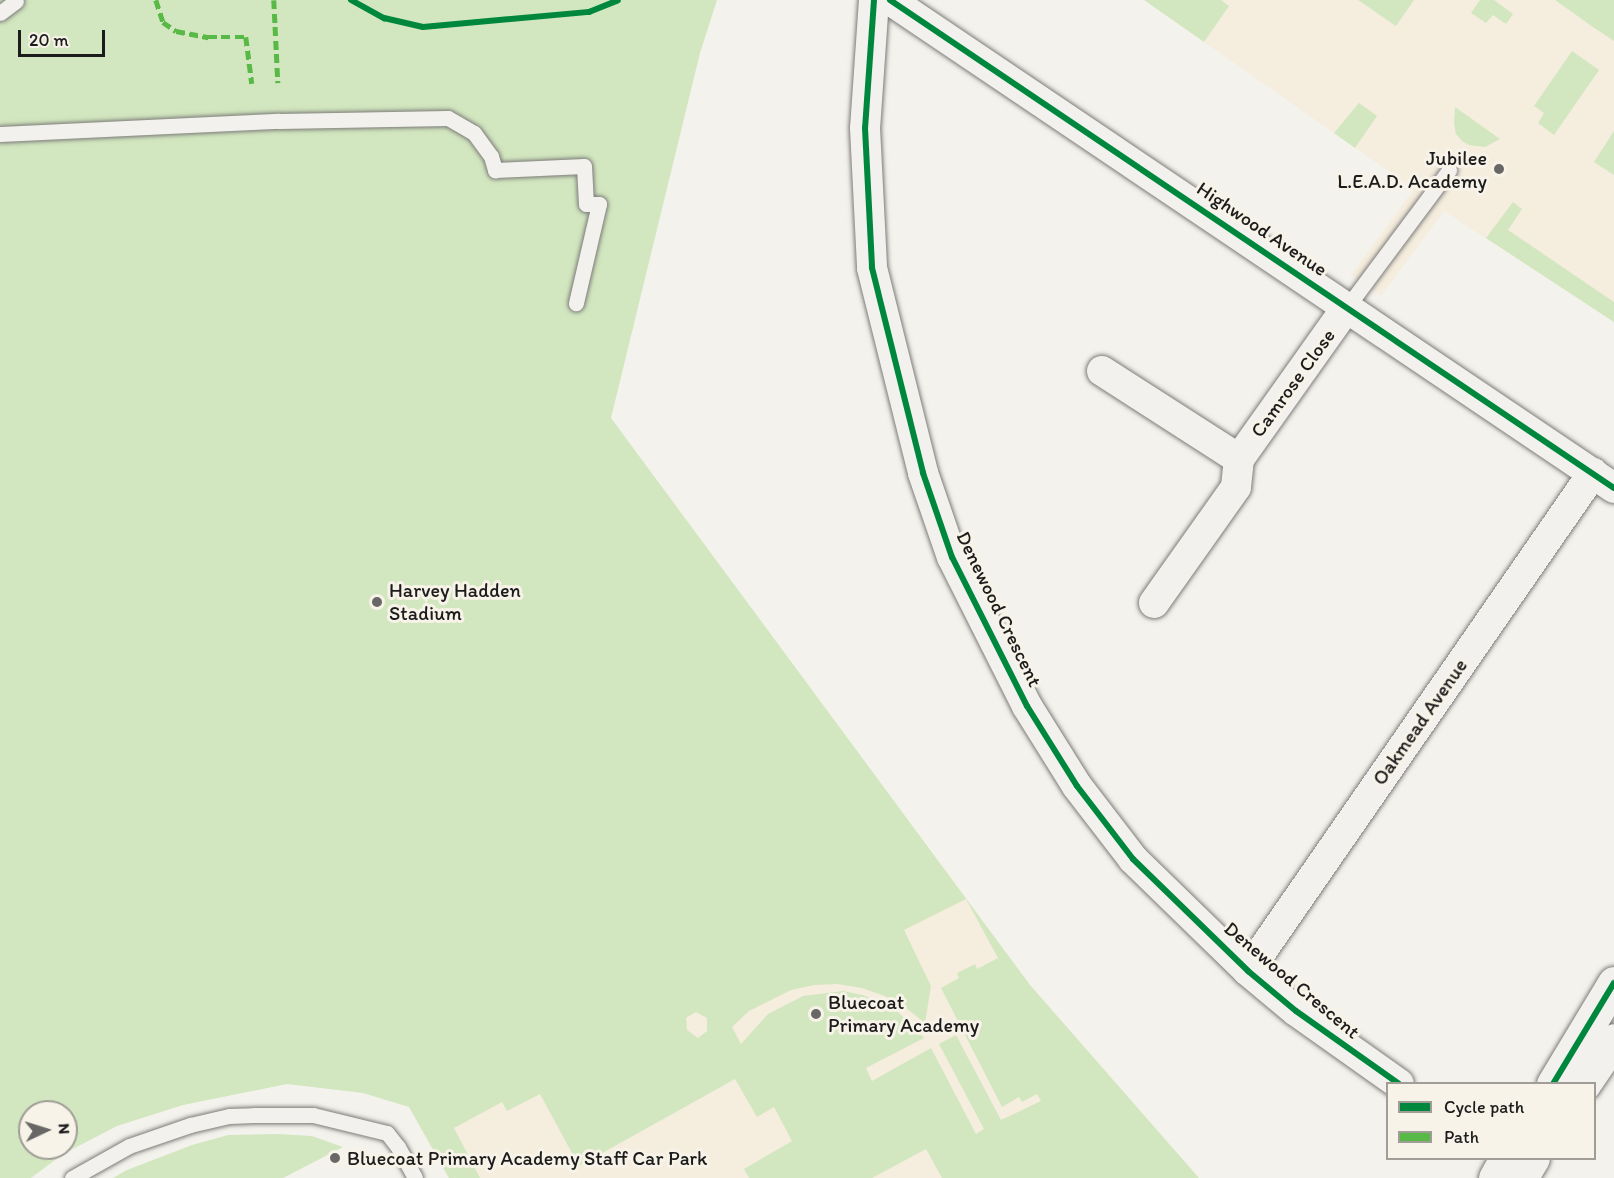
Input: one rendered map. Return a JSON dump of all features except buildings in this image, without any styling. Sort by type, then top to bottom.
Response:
[{"type":"street","name":"Denewood Crescent","points":[[874,0],[865,128],[872,268],[923,473],[952,557],[1027,706],[1077,786],[1133,859],[1248,971],[1296,1011],[1398,1082]]},
{"type":"street","name":"Highwood Avenue","points":[[890,0],[1603,480]]},
{"type":"street","name":"Camrose Close","points":[[1154,603],[1236,487],[1239,459],[1347,307]]},
{"type":"street","name":"Camrose Close","points":[[1102,371],[1239,459]]},
{"type":"street","name":"Oakmead Avenue","points":[[1248,971],[1603,480]]},
{"type":"street","points":[[1554,1082],[1614,983]]},
{"type":"street","points":[[1585,1082],[1614,1040]]},
{"type":"street","points":[[1495,1178],[1520,1164]]},
{"type":"lane","points":[[0,13],[16,2]]},
{"type":"lane","points":[[0,134],[279,121],[448,118],[462,124],[479,139],[491,156],[495,170],[584,166],[586,204],[599,204],[576,303]]},
{"type":"lane","points":[[1347,307],[1449,170]]},
{"type":"lane","points":[[72,1178],[129,1146],[190,1125],[229,1116],[254,1115],[314,1115],[387,1133],[398,1147],[415,1178]]},
{"type":"shaded area","name":"Jubilee L.E.A.D. Academy","points":[[1144,0],[1587,0],[1614,19],[1614,322],[1444,211],[1381,296],[1351,275],[1414,189]]},
{"type":"shaded area","name":"Bluecoat Primary Academy","points":[[913,829],[1030,985],[1199,1178],[449,1178],[409,1107]]},
{"type":"green space","points":[[0,0],[717,0],[700,53],[611,418],[1030,985],[1199,1178],[942,1178],[926,1149],[872,1178],[749,1178],[744,1169],[792,1141],[774,1107],[757,1117],[735,1079],[579,1166],[540,1094],[507,1111],[502,1102],[454,1128],[480,1178],[449,1178],[409,1107],[363,1093],[287,1084],[183,1105],[117,1126],[78,1146],[78,1100],[18,1100],[18,1160],[55,1160],[31,1178],[0,1178]],"holes":[[[966,899],[998,958],[977,969],[975,964],[957,973],[959,978],[941,988],[1002,1107],[1019,1097],[1022,1102],[1037,1094],[1041,1101],[1001,1120],[956,1035],[939,1044],[984,1129],[976,1134],[931,1048],[872,1081],[866,1068],[924,1038],[897,1011],[863,995],[843,991],[803,996],[768,1014],[741,1044],[732,1027],[749,1011],[791,990],[814,985],[837,984],[862,988],[885,996],[906,1008],[925,1023],[931,986],[904,930]],[[696,1012],[707,1018],[707,1031],[698,1038],[687,1030],[686,1018]]]},
{"type":"green space","points":[[1144,0],[1221,0],[1229,6],[1204,42]]},
{"type":"green space","points":[[1358,0],[1414,0],[1396,26]]},
{"type":"green space","points":[[1480,0],[1494,0],[1513,14],[1506,24],[1493,15],[1486,23],[1471,13]]},
{"type":"green space","points":[[1555,0],[1614,0],[1614,41],[1593,27]]},
{"type":"green space","points":[[1572,51],[1599,70],[1554,135],[1538,123],[1544,113],[1534,106]]},
{"type":"green space","points":[[1359,103],[1377,116],[1355,148],[1334,133]]},
{"type":"green space","points":[[1455,107],[1500,139],[1485,147],[1469,145],[1462,141],[1456,134]]},
{"type":"green space","points":[[1614,131],[1614,175],[1594,162]]},
{"type":"green space","points":[[1513,202],[1522,209],[1508,230],[1614,302],[1614,322],[1486,238]]},
{"type":"green space","points":[[228,1135],[312,1136],[343,1147],[283,1178],[113,1178],[127,1170],[192,1145]]},
{"type":"marked path","points":[[156,0],[163,22],[176,31],[208,37],[246,37],[252,84]]},
{"type":"marked path","points":[[274,0],[278,83]]},
{"type":"cycle path","points":[[351,0],[384,18],[423,27],[589,12],[618,0]]},
{"type":"cycle path","points":[[874,0],[865,128],[872,268],[923,473],[952,557],[1027,706],[1077,786],[1133,859],[1248,971],[1296,1011],[1396,1082]]},
{"type":"cycle path","points":[[890,0],[1614,488]]},
{"type":"cycle path","points":[[1554,1082],[1614,983]]},
{"type":"place","name":"Jubilee L.E.A.D. Academy","points":[[1499,169]]},
{"type":"place","name":"Harvey Hadden Stadium","points":[[377,602]]},
{"type":"place","name":"Bluecoat Primary Academy","points":[[816,1014]]},
{"type":"place","name":"Bluecoat Primary Academy Staff Car Park","points":[[335,1158]]}]
